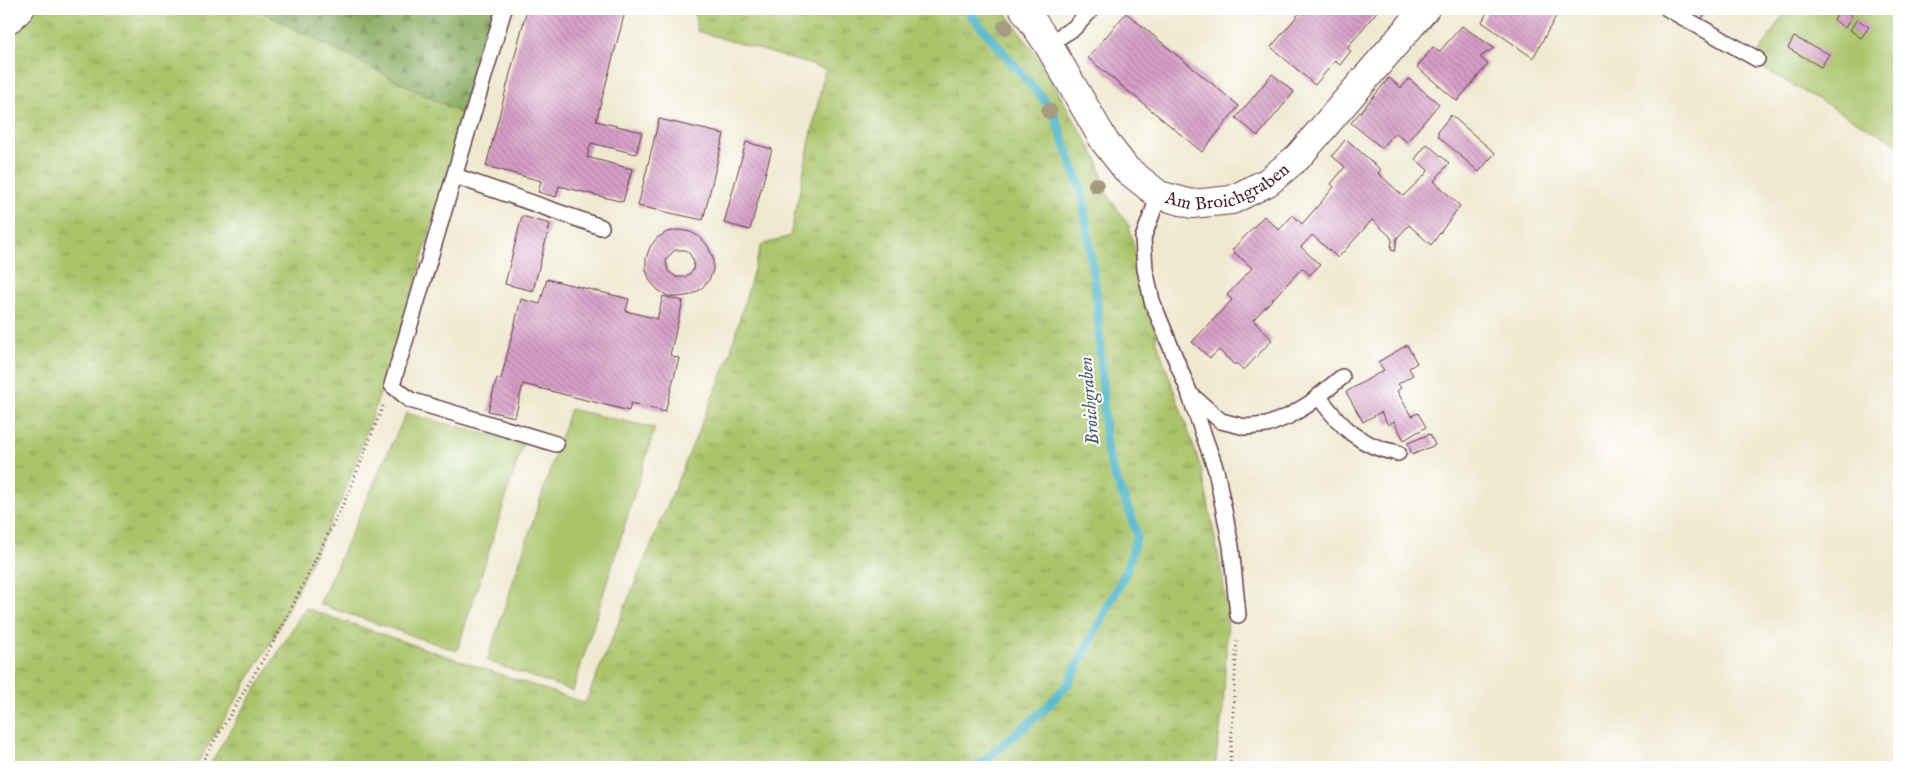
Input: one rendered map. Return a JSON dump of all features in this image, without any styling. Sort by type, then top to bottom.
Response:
[{"type":"street","points":[[9,19],[20,9]]},
{"type":"street","name":"Am Broichgraben","points":[[1024,9],[1048,44],[1105,142],[1126,169],[1159,195],[1192,204],[1232,200],[1268,182],[1298,157],[1425,9]]},
{"type":"lane","points":[[504,9],[392,385],[410,400],[556,444]]},
{"type":"lane","points":[[1048,44],[1074,28],[1092,9]]},
{"type":"lane","points":[[1668,9],[1757,58]]},
{"type":"lane","points":[[455,176],[600,227]]},
{"type":"lane","points":[[1159,195],[1143,238],[1145,269],[1152,301],[1190,394],[1216,470],[1231,546],[1238,615]]},
{"type":"lane","points":[[1190,394],[1221,421],[1245,427],[1267,426],[1289,416],[1319,397],[1342,377]]},
{"type":"lane","points":[[1319,397],[1345,428],[1364,443],[1381,450],[1398,453]]},
{"type":"path","points":[[199,767],[280,631],[348,494],[392,385]]},
{"type":"path","points":[[1230,767],[1238,615]]},
{"type":"green space","points":[[29,9],[256,9],[464,115],[394,355],[344,495],[273,639],[195,767],[9,767],[9,27]]},
{"type":"green space","points":[[256,9],[497,9],[464,115]]},
{"type":"green space","points":[[694,9],[1003,9],[1036,54],[1097,159],[1108,195],[1129,226],[1142,281],[1163,341],[1154,333],[1202,471],[1223,580],[1228,618],[1223,708],[1215,767],[208,767],[305,608],[585,703],[728,360],[761,245],[790,236],[825,69],[697,31]]},
{"type":"green space","points":[[1787,9],[1899,9],[1899,26],[1893,36],[1899,40],[1899,145],[1755,64],[1758,54]]},
{"type":"green space","points":[[570,409],[655,428],[573,691],[487,661]]},
{"type":"green space","points":[[406,413],[523,444],[457,651],[319,604]]},
{"type":"building","points":[[527,9],[612,9],[625,12],[596,121],[642,132],[636,154],[591,143],[587,157],[632,169],[623,202],[559,186],[556,197],[538,192],[541,181],[486,166]]},
{"type":"building","points":[[1254,9],[1268,9],[1262,15]]},
{"type":"building","points":[[1303,9],[1379,9],[1347,48],[1351,51],[1340,65],[1335,61],[1315,85],[1271,47]]},
{"type":"building","points":[[1489,9],[1560,9],[1533,58],[1482,22]]},
{"type":"building","points":[[1682,9],[1708,9],[1701,20]]},
{"type":"building","points":[[1841,9],[1852,16],[1845,28],[1834,20]]},
{"type":"building","points":[[1126,13],[1239,106],[1202,152],[1088,58]]},
{"type":"building","points":[[1857,19],[1869,27],[1861,38],[1850,30]]},
{"type":"building","points":[[1462,26],[1494,48],[1480,57],[1488,64],[1457,101],[1417,67],[1433,47],[1439,52]]},
{"type":"building","points":[[1794,37],[1829,54],[1821,67],[1788,48]]},
{"type":"building","points":[[1272,74],[1294,92],[1258,136],[1236,118]]},
{"type":"building","points":[[1389,78],[1401,88],[1409,79],[1439,104],[1407,142],[1395,133],[1382,148],[1351,123]]},
{"type":"building","points":[[1451,115],[1495,153],[1479,172],[1438,136],[1438,131]]},
{"type":"building","points":[[659,119],[724,134],[703,220],[638,206]]},
{"type":"building","points":[[1346,139],[1381,170],[1378,173],[1403,196],[1428,170],[1415,159],[1427,144],[1449,163],[1434,181],[1460,206],[1431,245],[1409,225],[1397,238],[1395,251],[1391,250],[1392,240],[1390,236],[1372,220],[1338,258],[1312,235],[1301,247],[1320,265],[1310,275],[1302,268],[1253,320],[1272,340],[1244,370],[1236,363],[1235,365],[1219,350],[1210,358],[1192,342],[1232,300],[1227,295],[1252,268],[1232,250],[1264,216],[1279,230],[1293,215],[1302,224],[1334,187],[1331,184],[1345,167],[1332,156]]},
{"type":"building","points":[[746,142],[772,149],[750,230],[724,223]]},
{"type":"building","points":[[522,216],[550,224],[533,291],[505,284]]},
{"type":"building","points":[[679,230],[691,232],[701,238],[708,246],[713,258],[713,270],[709,280],[701,289],[691,295],[668,296],[658,290],[650,281],[646,270],[646,258],[650,247],[657,238],[667,232]],"holes":[[[675,250],[685,250],[694,261],[693,271],[685,277],[676,277],[668,271],[666,261]]]},
{"type":"building","points":[[547,279],[629,299],[626,311],[657,319],[663,296],[683,301],[670,355],[679,358],[665,412],[631,403],[629,411],[523,384],[515,417],[488,411],[497,378],[501,379],[521,299],[540,304]]},
{"type":"building","points":[[1407,345],[1417,363],[1409,368],[1413,375],[1398,384],[1401,388],[1397,391],[1411,416],[1418,413],[1426,427],[1404,440],[1394,421],[1388,425],[1381,412],[1363,422],[1346,392],[1384,370],[1378,362]]},
{"type":"building","points":[[1430,434],[1435,445],[1412,455],[1408,443]]},
{"type":"waterway","name":"Broichgraben","points":[[966,9],[1052,109],[1082,192],[1097,299],[1106,446],[1114,474],[1132,518],[1137,536],[1127,570],[1068,684],[1043,711],[977,767]]}]
